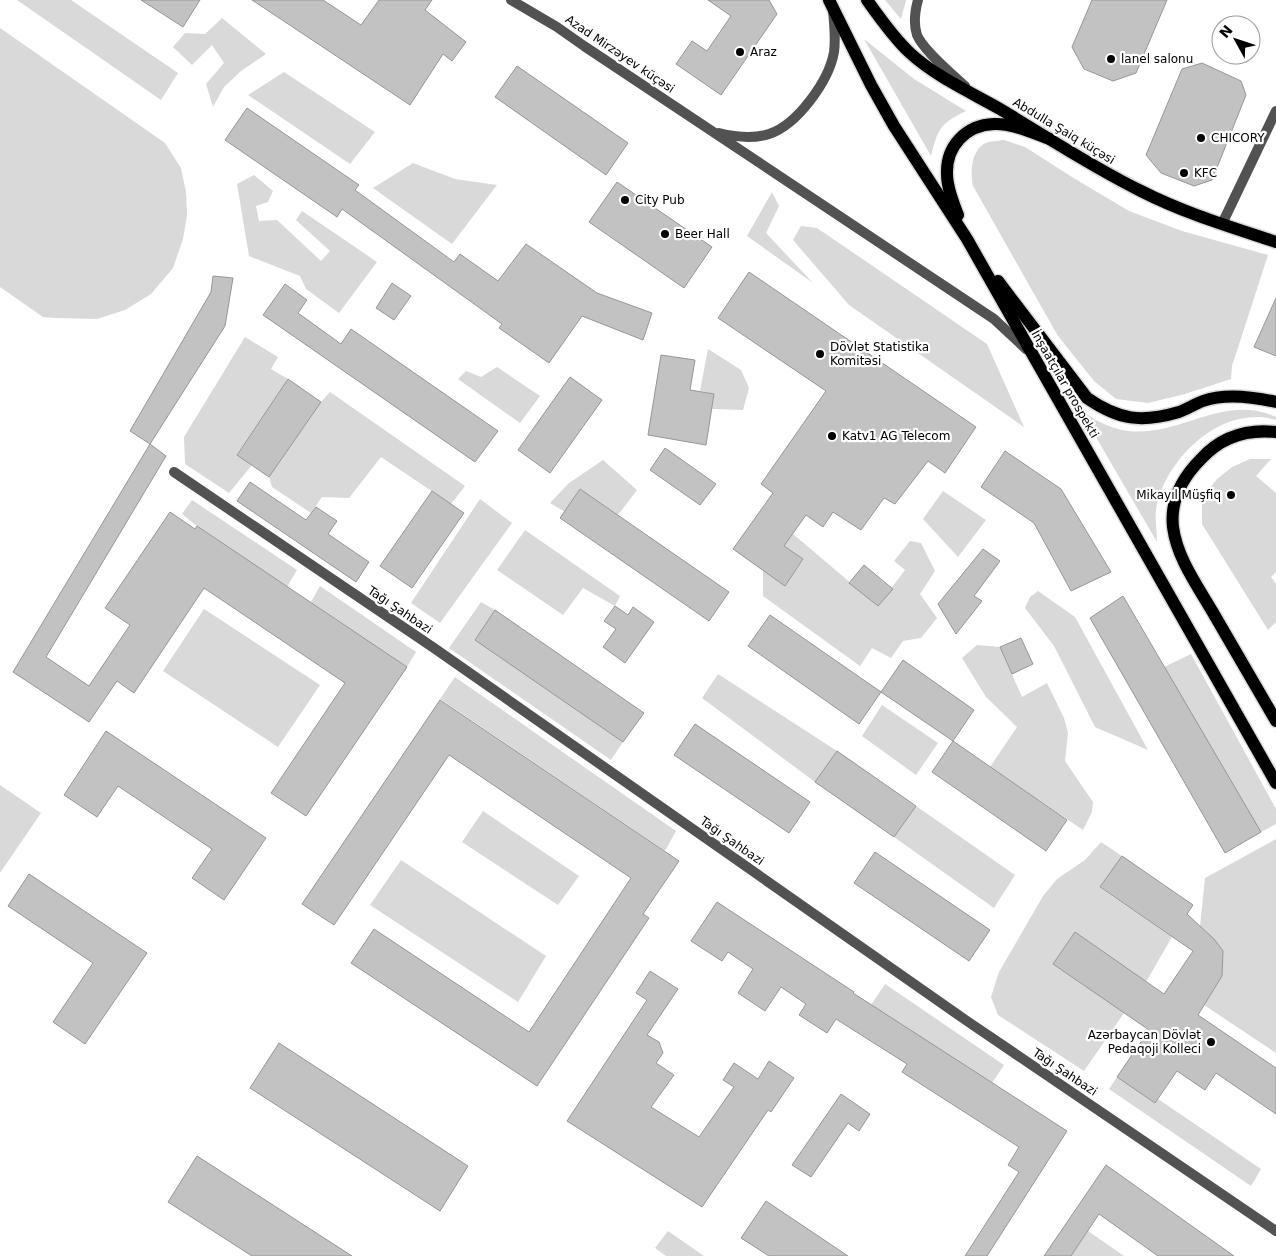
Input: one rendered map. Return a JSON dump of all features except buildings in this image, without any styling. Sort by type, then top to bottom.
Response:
[{"type":"main road","name":"Abdulla Şaiq küçəsi","points":[[867,0],[910,54],[936,72],[1050,138],[1097,168],[1143,192],[1222,224],[1276,242]]},
{"type":"main road","name":"İnşaatçılar prospekti","points":[[831,4],[871,85],[894,126],[967,239],[1276,782]]},
{"type":"main road","points":[[1050,138],[1012,126],[995,124],[978,126],[959,139],[953,148],[948,158],[947,175],[952,198],[967,239],[1087,398],[1102,409],[1126,418],[1150,418],[1180,412],[1205,400],[1233,397],[1257,397],[1276,402]]},
{"type":"main road","points":[[1276,432],[1242,433],[1224,439],[1206,452],[1191,469],[1178,491],[1173,510],[1173,525],[1181,556],[1276,721]]},
{"type":"street","name":"Azad Mirzəyev küçəsi","points":[[510,0],[557,27],[994,319],[1036,359]]},
{"type":"street","points":[[918,0],[915,11],[915,27],[918,37],[940,63],[971,92]]},
{"type":"street","points":[[713,132],[750,137],[769,134],[787,124],[801,111],[828,73],[834,54],[835,39],[831,4]]},
{"type":"street","points":[[1222,224],[1276,111]]},
{"type":"street","name":"Tağı Şahbazi","points":[[174,472],[434,648],[967,1021],[1276,1231]]},
{"type":"shaded area","points":[[17,0],[71,0],[178,73],[161,100]]},
{"type":"shaded area","points":[[885,0],[906,0],[901,19]]},
{"type":"shaded area","points":[[222,18],[266,54],[241,71],[224,87],[213,107],[206,84],[224,63],[212,45],[192,65],[173,47],[185,33],[205,34]]},
{"type":"shaded area","points":[[0,28],[165,143],[181,168],[186,192],[187,215],[183,239],[173,268],[151,294],[125,310],[97,319],[43,317],[0,287]]},
{"type":"shaded area","points":[[864,39],[914,79],[966,111],[941,128],[931,156]]},
{"type":"shaded area","points":[[284,72],[375,132],[350,164],[248,95]]},
{"type":"shaded area","points":[[1004,140],[1025,147],[1129,211],[1182,231],[1268,255],[1232,366],[1231,379],[1185,394],[1148,403],[1116,399],[1094,381],[1058,336],[973,186],[972,168],[978,149],[988,142]]},
{"type":"shaded area","points":[[413,163],[455,179],[497,185],[452,244],[373,188]]},
{"type":"shaded area","points":[[254,175],[273,191],[268,202],[256,206],[259,221],[277,220],[321,261],[330,251],[296,220],[302,211],[377,262],[339,313],[306,289],[300,276],[249,256],[237,184]]},
{"type":"shaded area","points":[[772,192],[779,206],[766,233],[813,283],[747,236]]},
{"type":"shaded area","points":[[801,226],[817,228],[987,344],[1024,427],[849,305],[793,240]]},
{"type":"shaded area","points":[[245,337],[278,357],[271,369],[288,379],[237,454],[252,465],[229,493],[185,464],[184,437]]},
{"type":"shaded area","points":[[708,349],[741,370],[749,388],[743,410],[712,409],[714,394],[700,391]]},
{"type":"shaded area","points":[[497,367],[540,396],[520,423],[458,379],[466,371],[481,377]]},
{"type":"shaded area","points":[[330,392],[465,486],[451,504],[381,457],[349,498],[322,497],[311,513],[272,487],[269,477]]},
{"type":"shaded area","points":[[1079,408],[1099,422],[1125,430],[1147,431],[1169,427],[1232,410],[1254,410],[1276,417],[1276,420],[1256,417],[1237,419],[1219,427],[1202,438],[1186,452],[1173,468],[1163,486],[1157,504],[1157,542]]},
{"type":"shaded area","points":[[1250,459],[1271,459],[1256,476],[1276,493],[1276,572],[1271,577],[1276,584],[1276,622],[1268,630],[1202,524],[1202,498],[1217,479],[1232,467]]},
{"type":"shaded area","points":[[603,460],[637,490],[618,515],[580,489],[565,512],[550,503],[569,483]]},
{"type":"shaded area","points":[[943,491],[986,520],[958,557],[923,519]]},
{"type":"shaded area","points":[[480,499],[512,523],[440,623],[411,603]]},
{"type":"shaded area","points":[[192,500],[297,570],[287,587],[182,514]]},
{"type":"shaded area","points":[[525,530],[620,596],[615,606],[583,588],[563,615],[497,570]]},
{"type":"shaded area","points":[[793,534],[878,606],[905,570],[894,561],[910,541],[921,543],[935,571],[920,594],[937,618],[921,638],[903,641],[891,658],[872,648],[860,666],[763,596],[763,570],[785,585],[803,560],[784,546]]},
{"type":"shaded area","points":[[320,586],[416,652],[407,667],[311,602]]},
{"type":"shaded area","points":[[1038,591],[1075,617],[1148,750],[1095,727],[1054,646],[1025,608],[1030,597]]},
{"type":"shaded area","points":[[481,602],[495,610],[475,640],[623,742],[611,760],[449,648]]},
{"type":"shaded area","points":[[204,609],[320,685],[278,747],[163,671]]},
{"type":"shaded area","points":[[977,645],[1000,647],[1022,697],[1047,683],[1064,718],[1068,733],[1065,761],[1093,802],[1092,812],[1083,830],[990,767],[1017,727],[986,697],[962,658]]},
{"type":"shaded area","points":[[1191,654],[1276,809],[1276,824],[1261,832],[1164,667]]},
{"type":"shaded area","points":[[718,674],[837,751],[815,782],[702,698]]},
{"type":"shaded area","points":[[455,677],[676,831],[665,851],[440,699]]},
{"type":"shaded area","points":[[882,705],[938,743],[916,775],[862,736]]},
{"type":"shaded area","points":[[0,785],[41,813],[0,873]]},
{"type":"shaded area","points":[[916,806],[1015,875],[994,908],[894,837]]},
{"type":"shaded area","points":[[483,811],[579,876],[558,905],[462,842]]},
{"type":"shaded area","points":[[1276,839],[1276,1053],[1204,1005],[1222,976],[1223,952],[1214,939],[1200,926],[1205,878]]},
{"type":"shaded area","points":[[1101,842],[1122,856],[1100,888],[1172,937],[1146,982],[1075,932],[1053,964],[1124,1013],[1084,1071],[998,1015],[991,997],[999,972],[1043,896],[1057,879],[1085,860]]},
{"type":"shaded area","points":[[401,860],[546,956],[518,1002],[370,905]]},
{"type":"shaded area","points":[[885,984],[1004,1065],[992,1083],[871,1005]]},
{"type":"shaded area","points":[[1117,1077],[1155,1103],[1158,1099],[1261,1169],[1251,1186],[1109,1089]]},
{"type":"shaded area","points":[[668,1231],[704,1256],[666,1256],[655,1248]]},
{"type":"shaded area","points":[[1088,1231],[1124,1256],[1071,1256]]},
{"type":"place","name":"Araz","points":[[740,52]]},
{"type":"place","name":"lanel salonu","points":[[1111,59]]},
{"type":"place","name":"CHICORY","points":[[1201,138]]},
{"type":"place","name":"KFC","points":[[1184,173]]},
{"type":"place","name":"City Pub","points":[[625,200]]},
{"type":"place","name":"Beer Hall","points":[[665,234]]},
{"type":"place","name":"Dövlət Statistika Komitəsi","points":[[820,354]]},
{"type":"place","name":"Katv1 AG Telecom","points":[[832,436]]},
{"type":"place","name":"Mikayıl Müşfiq","points":[[1231,495]]},
{"type":"place","name":"Azərbaycan Dövlət Pedaqoji Kolleci","points":[[1211,1042]]}]
